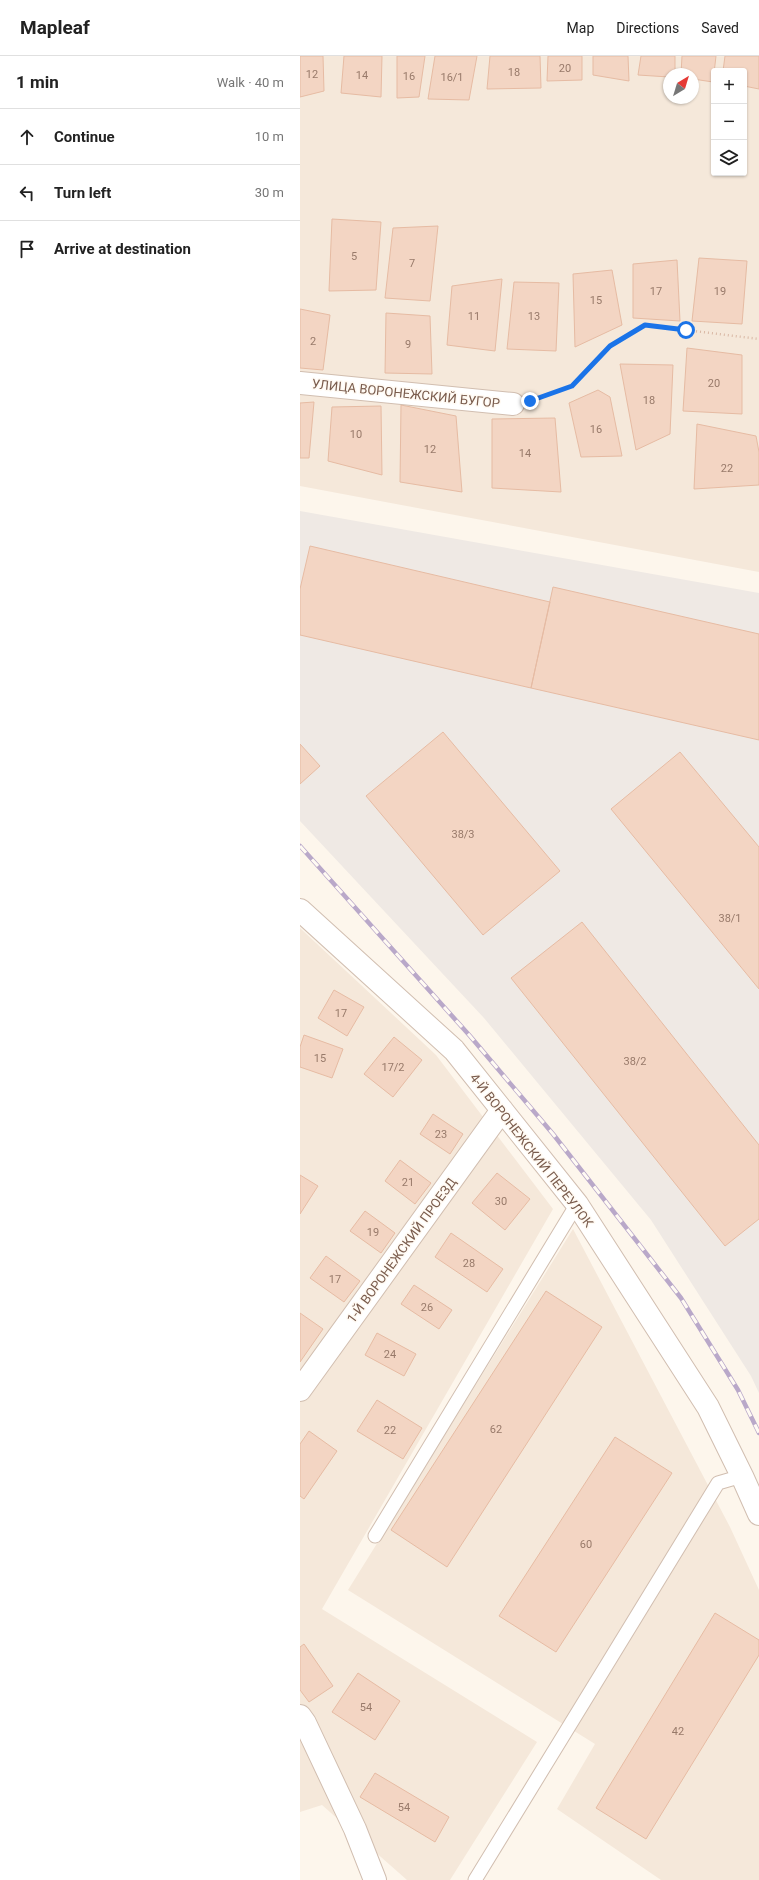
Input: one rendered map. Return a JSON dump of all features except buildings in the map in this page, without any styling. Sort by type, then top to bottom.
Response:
[{"type":"street","name":"УЛИЦА ВОРОНЕЖСКИЙ БУГОР","points":[[300,382],[513,404]]},
{"type":"street","name":"4-Й ВОРОНЕЖСКИЙ ПЕРЕУЛОК","points":[[300,910],[454,1050],[577,1204],[708,1408],[759,1514]]},
{"type":"street","name":"1-Й ВОРОНЕЖСКИЙ ПРОЕЗД","points":[[300,1390],[502,1110]]},
{"type":"street","points":[[300,1716],[305,1723],[355,1829],[375,1880]]},
{"type":"lane","points":[[375,1536],[577,1204]]},
{"type":"lane","points":[[476,1880],[718,1483],[742,1476]]},
{"type":"path","points":[[513,404],[530,401],[572,386],[610,346],[645,325],[759,339]]},
{"type":"shaded area","points":[[300,56],[759,56],[759,572],[300,486]]},
{"type":"shaded area","points":[[300,511],[759,593],[759,1393],[751,1376],[651,1220],[484,1018],[300,821]]},
{"type":"shaded area","points":[[300,928],[436,1055],[553,1209],[322,1609],[537,1742],[450,1880],[407,1880],[322,1805],[300,1812]]},
{"type":"shaded area","points":[[573,1229],[730,1527],[759,1590],[759,1880],[661,1880],[557,1809],[595,1744],[348,1590]]},
{"type":"railway","points":[[300,846],[470,1036],[553,1134],[681,1298],[738,1390],[759,1433]]},
{"type":"route","points":[[530,401],[572,386],[610,346],[645,325],[686,330]]}]
